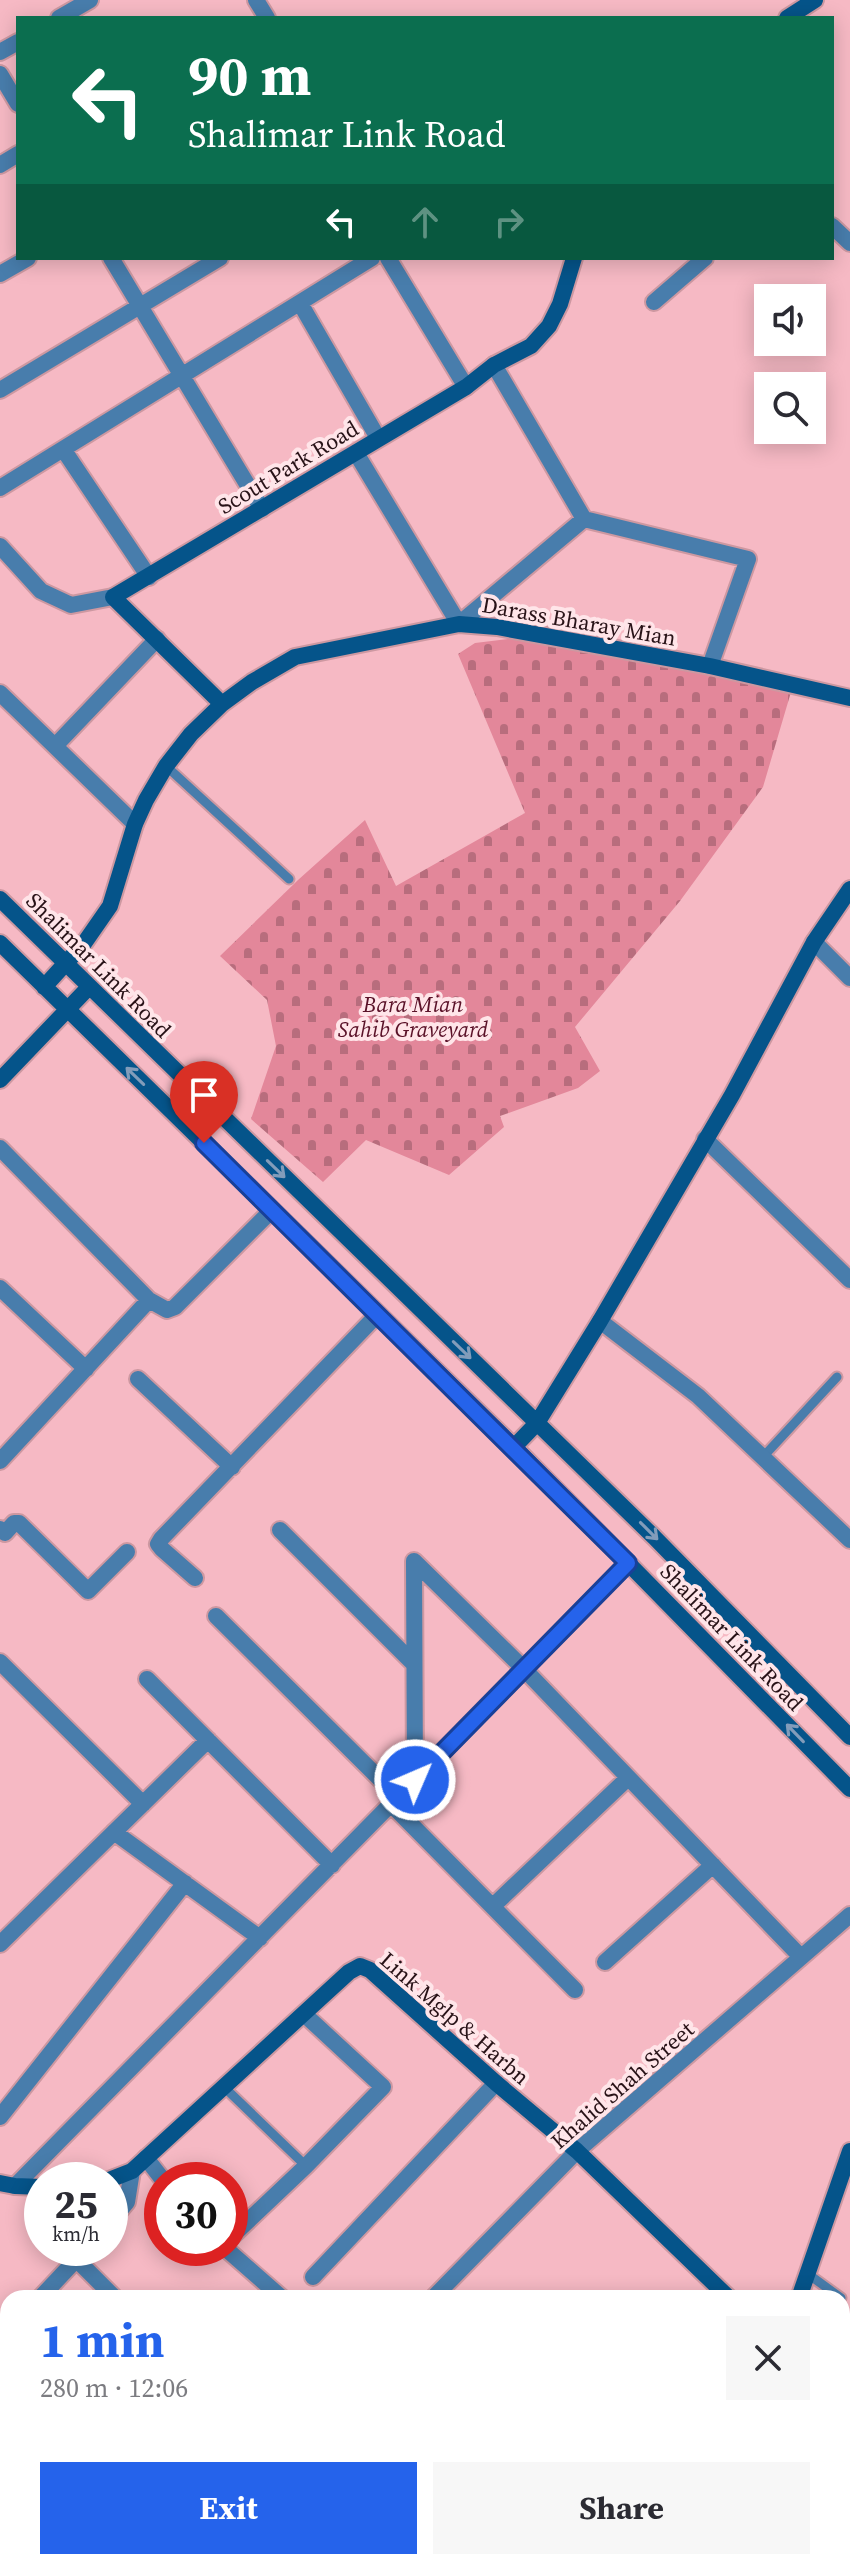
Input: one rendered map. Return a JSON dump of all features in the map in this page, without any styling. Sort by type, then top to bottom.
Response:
[{"type":"main road","points":[[790,16],[815,0]]},
{"type":"main road","name":"Scout Park Road","points":[[113,597],[466,387],[494,365],[531,346],[549,326],[560,304],[573,260]]},
{"type":"main road","points":[[113,597],[222,704]]},
{"type":"main road","name":"Darass Bharay Mian","points":[[44,987],[85,942],[110,906],[135,824],[166,766],[191,734],[222,704],[295,657],[459,624],[521,630],[710,666],[850,698]]},
{"type":"main road","points":[[514,1447],[537,1423],[600,1321],[732,1095],[814,942],[850,889]]},
{"type":"main road","name":"Shalimar Link Road","points":[[0,899],[665,1548],[850,1737]]},
{"type":"main road","name":"Shalimar Link Road","points":[[0,943],[514,1447],[850,1789]]},
{"type":"main road","points":[[0,1080],[89,987]]},
{"type":"main road","name":"Link Mglp & Harbn","points":[[128,2173],[349,1972],[360,1966],[370,1970],[577,2151],[721,2290]]},
{"type":"main road","points":[[802,2290],[846,2182],[850,2151]]},
{"type":"street","points":[[62,16],[90,0]]},
{"type":"street","points":[[0,74],[16,101]]},
{"type":"street","points":[[834,228],[850,243]]},
{"type":"street","points":[[0,274],[24,260]]},
{"type":"street","points":[[112,260],[262,509]]},
{"type":"street","points":[[0,390],[217,260]]},
{"type":"street","points":[[0,488],[369,260]]},
{"type":"street","points":[[389,260],[466,387]]},
{"type":"street","points":[[654,302],[703,260]]},
{"type":"street","points":[[300,303],[378,438]]},
{"type":"street","points":[[494,365],[584,519],[748,559],[710,666]]},
{"type":"street","points":[[63,449],[149,577]]},
{"type":"street","points":[[356,453],[459,624],[584,519]]},
{"type":"street","points":[[0,546],[41,591],[71,605],[113,597]]},
{"type":"street","points":[[55,746],[157,639]]},
{"type":"street","points":[[0,693],[135,824]]},
{"type":"street","points":[[814,942],[850,978]]},
{"type":"street","points":[[705,1139],[850,1280]]},
{"type":"street","points":[[0,1148],[149,1300],[170,1310],[272,1210]]},
{"type":"street","points":[[0,1288],[86,1369]]},
{"type":"street","points":[[0,1461],[149,1300]]},
{"type":"street","points":[[195,1578],[158,1544],[377,1315]]},
{"type":"street","points":[[600,1321],[698,1396],[848,1532]]},
{"type":"street","points":[[138,1379],[232,1467]]},
{"type":"street","points":[[0,1529],[5,1533],[14,1523],[19,1523],[88,1591],[127,1552]]},
{"type":"street","points":[[280,1530],[414,1664]]},
{"type":"street","points":[[415,1780],[414,1561],[524,1669],[801,1957]]},
{"type":"street","points":[[8,2184],[260,1938],[628,1563]]},
{"type":"street","points":[[216,1616],[575,1990]]},
{"type":"street","points":[[0,1662],[143,1804]]},
{"type":"street","points":[[147,1679],[332,1865]]},
{"type":"street","points":[[0,1944],[208,1740]]},
{"type":"street","points":[[493,1906],[628,1778]]},
{"type":"street","points":[[114,1832],[260,1938]]},
{"type":"street","points":[[605,1962],[713,1865]]},
{"type":"street","points":[[0,2117],[185,1883]]},
{"type":"street","name":"Khalid Shah Street","points":[[441,2290],[577,2151],[850,1915]]},
{"type":"street","points":[[248,2221],[383,2087],[304,2014]]},
{"type":"street","points":[[313,2277],[496,2083]]},
{"type":"street","points":[[146,2158],[149,2162]]},
{"type":"street","points":[[128,2196],[132,2171]]},
{"type":"street","points":[[48,2290],[71,2266]]},
{"type":"street","points":[[91,2266],[109,2290]]},
{"type":"street","points":[[246,2266],[273,2290]]},
{"type":"lane","points":[[166,766],[289,879]]},
{"type":"lane","points":[[763,1457],[837,1377]]},
{"type":"lane","points":[[224,2087],[306,2166]]},
{"type":"lane","points":[[808,2274],[831,2290]]},
{"type":"green space","name":"Bara Mian Sahib Graveyard","points":[[508,639],[703,671],[791,692],[763,787],[680,901],[575,1027],[600,1071],[578,1088],[500,1116],[504,1127],[449,1175],[366,1140],[323,1182],[251,1119],[276,1046],[267,1000],[220,956],[365,820],[396,886],[525,813],[458,654],[475,643]]},
{"type":"route","points":[[204,1143],[628,1563],[415,1780]]}]
